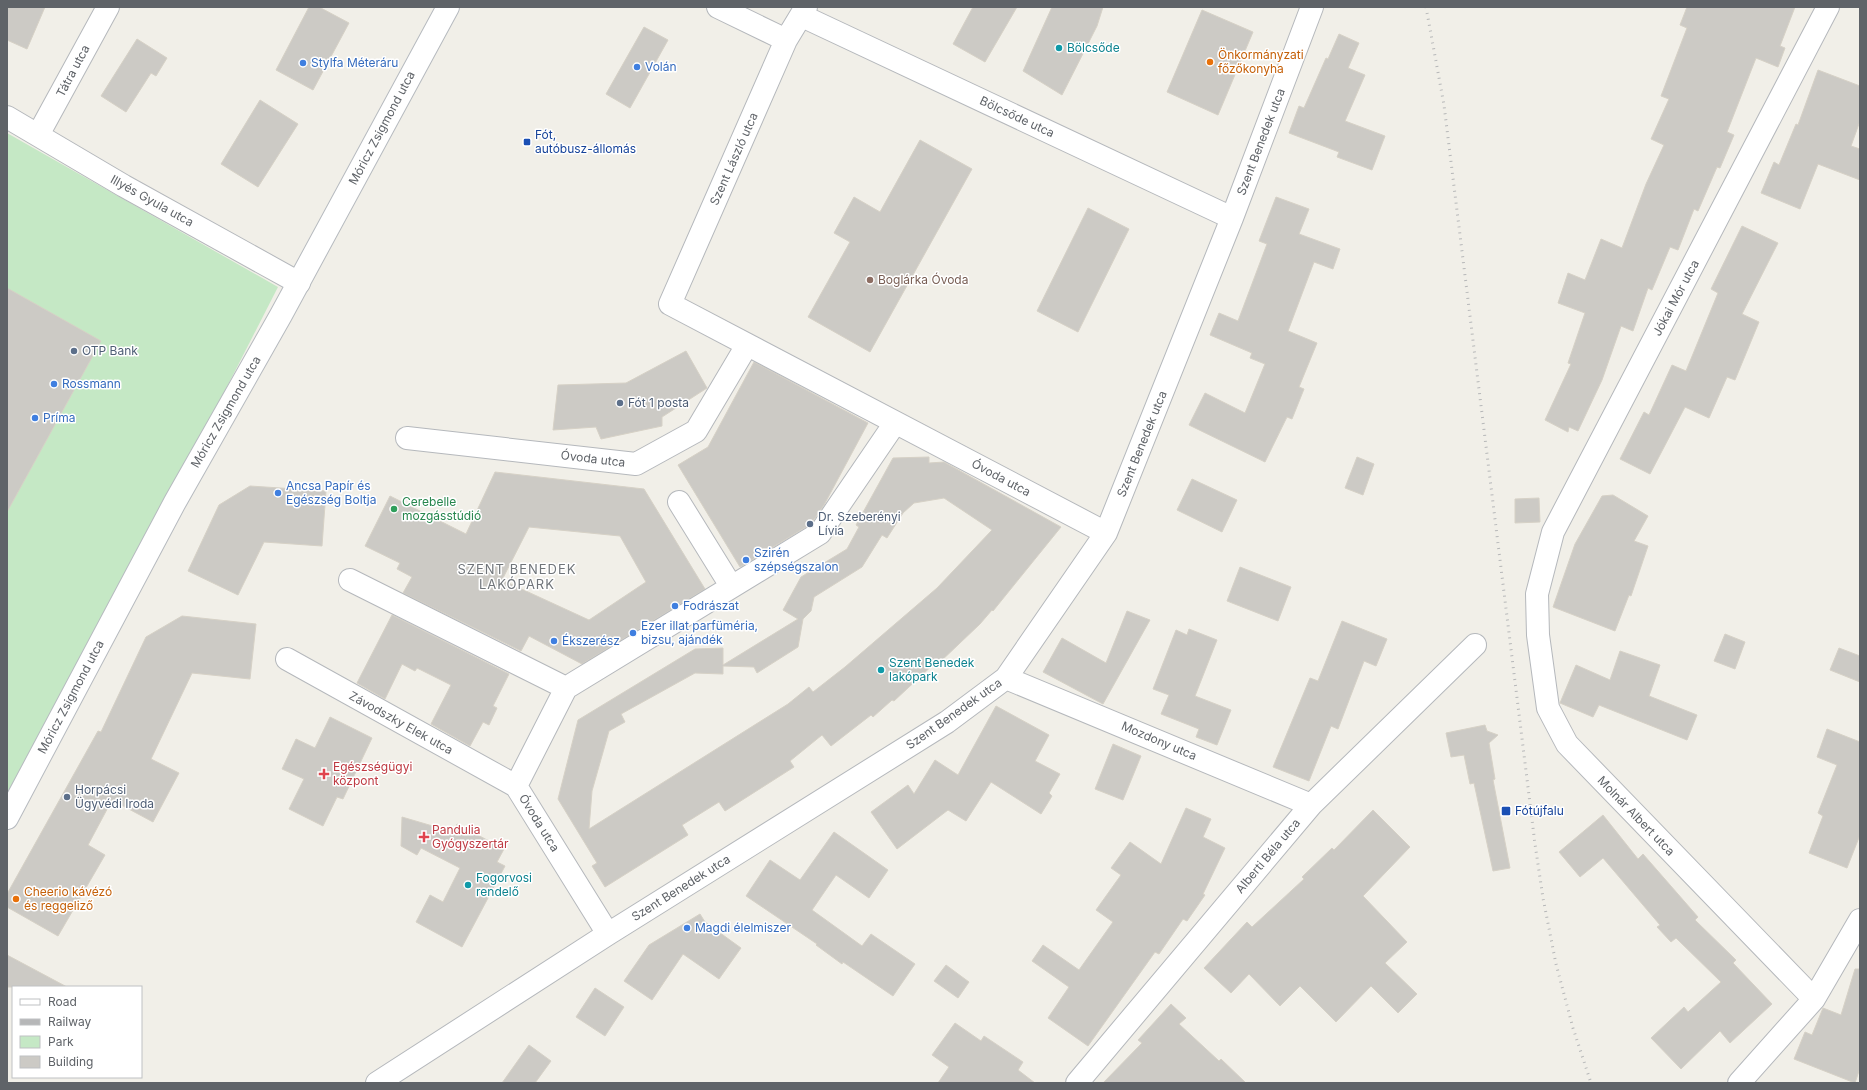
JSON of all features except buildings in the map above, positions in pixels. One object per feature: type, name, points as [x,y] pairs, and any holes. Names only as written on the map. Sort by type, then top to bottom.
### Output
[{"type":"street","name":"Tátra utca","points":[[38,135],[108,7]]},
{"type":"street","name":"Móricz Zsigmond utca","points":[[7,818],[175,502],[299,283],[448,7]]},
{"type":"street","points":[[718,7],[786,40]]},
{"type":"street","name":"Szent Benedek utca","points":[[377,1083],[608,934],[947,722],[1006,678],[1106,533],[1232,218],[1312,7]]},
{"type":"street","name":"Jókai Mór utca","points":[[1537,594],[1553,532],[1828,7]]},
{"type":"street","name":"Szent László utca","points":[[670,304],[786,40],[804,11]]},
{"type":"street","name":"Bölcsőde utca","points":[[804,11],[1232,218]]},
{"type":"street","name":"Illyés Gyula utca","points":[[7,117],[124,186],[299,283]]},
{"type":"street","name":"Óvoda utca","points":[[670,304],[1106,533]]},
{"type":"street","name":"Óvoda utca","points":[[407,438],[636,464],[696,431],[747,345]]},
{"type":"street","points":[[350,580],[566,688],[820,533],[895,423]]},
{"type":"street","points":[[679,502],[731,586]]},
{"type":"street","name":"Molnár Albert utca","points":[[1537,594],[1538,635],[1548,708],[1567,744],[1814,999]]},
{"type":"street","name":"Alberti Béla utca","points":[[1078,1083],[1311,805],[1475,645]]},
{"type":"street","name":"Závodszky Elek utca","points":[[287,659],[516,786]]},
{"type":"street","name":"Mozdony utca","points":[[1006,678],[1311,805]]},
{"type":"street","name":"Óvoda utca","points":[[566,688],[516,786],[608,934]]},
{"type":"street","points":[[1739,1083],[1814,999],[1860,920]]},
{"type":"green space","points":[[7,133],[278,287],[7,817]]},
{"type":"railway","points":[[1426,7],[1444,105],[1535,844],[1543,898],[1556,964],[1573,1028],[1591,1083]]},
{"type":"place","name":"Bölcsőde","points":[[1059,48]]},
{"type":"place","name":"Önkormányzati főzőkonyha","points":[[1210,62]]},
{"type":"place","name":"Stylfa Méteráru","points":[[303,63]]},
{"type":"place","name":"Volán","points":[[637,67]]},
{"type":"place","name":"Fót, autóbusz-állomás","points":[[527,142]]},
{"type":"place","name":"Boglárka Óvoda","points":[[870,280]]},
{"type":"place","name":"OTP Bank","points":[[74,351]]},
{"type":"place","name":"Rossmann","points":[[54,384]]},
{"type":"place","name":"Fót 1 posta","points":[[620,403]]},
{"type":"place","name":"Príma","points":[[35,418]]},
{"type":"place","name":"Ancsa Papír és Egészség Boltja","points":[[278,493]]},
{"type":"place","name":"Cerebelle mozgásstúdió","points":[[394,509]]},
{"type":"place","name":"Dr. Szeberényi Lívia","points":[[810,524]]},
{"type":"place","name":"Szirén szépségszalon","points":[[746,560]]},
{"type":"place","name":"Fodrászat","points":[[675,606]]},
{"type":"place","name":"Ezer illat parfüméria, bizsu, ajándék","points":[[633,633]]},
{"type":"place","name":"Ékszerész","points":[[554,641]]},
{"type":"place","name":"Szent Benedek lakópark","points":[[881,670]]},
{"type":"place","name":"Egészségügyi központ","points":[[324,774]]},
{"type":"place","name":"Horpácsi Ügyvédi Iroda","points":[[67,797]]},
{"type":"place","name":"Fótújfalu","points":[[1506,811]]},
{"type":"place","name":"Pandulia Gyógyszertár","points":[[424,837]]},
{"type":"place","name":"Fogorvosi rendelő","points":[[468,885]]},
{"type":"place","name":"Cheerio kávézó és reggeliző","points":[[16,899]]},
{"type":"place","name":"Magdi élelmiszer","points":[[687,928]]},
{"type":"district","name":"SZENT BENEDEK LAKÓPARK","points":[[517,576]]}]
